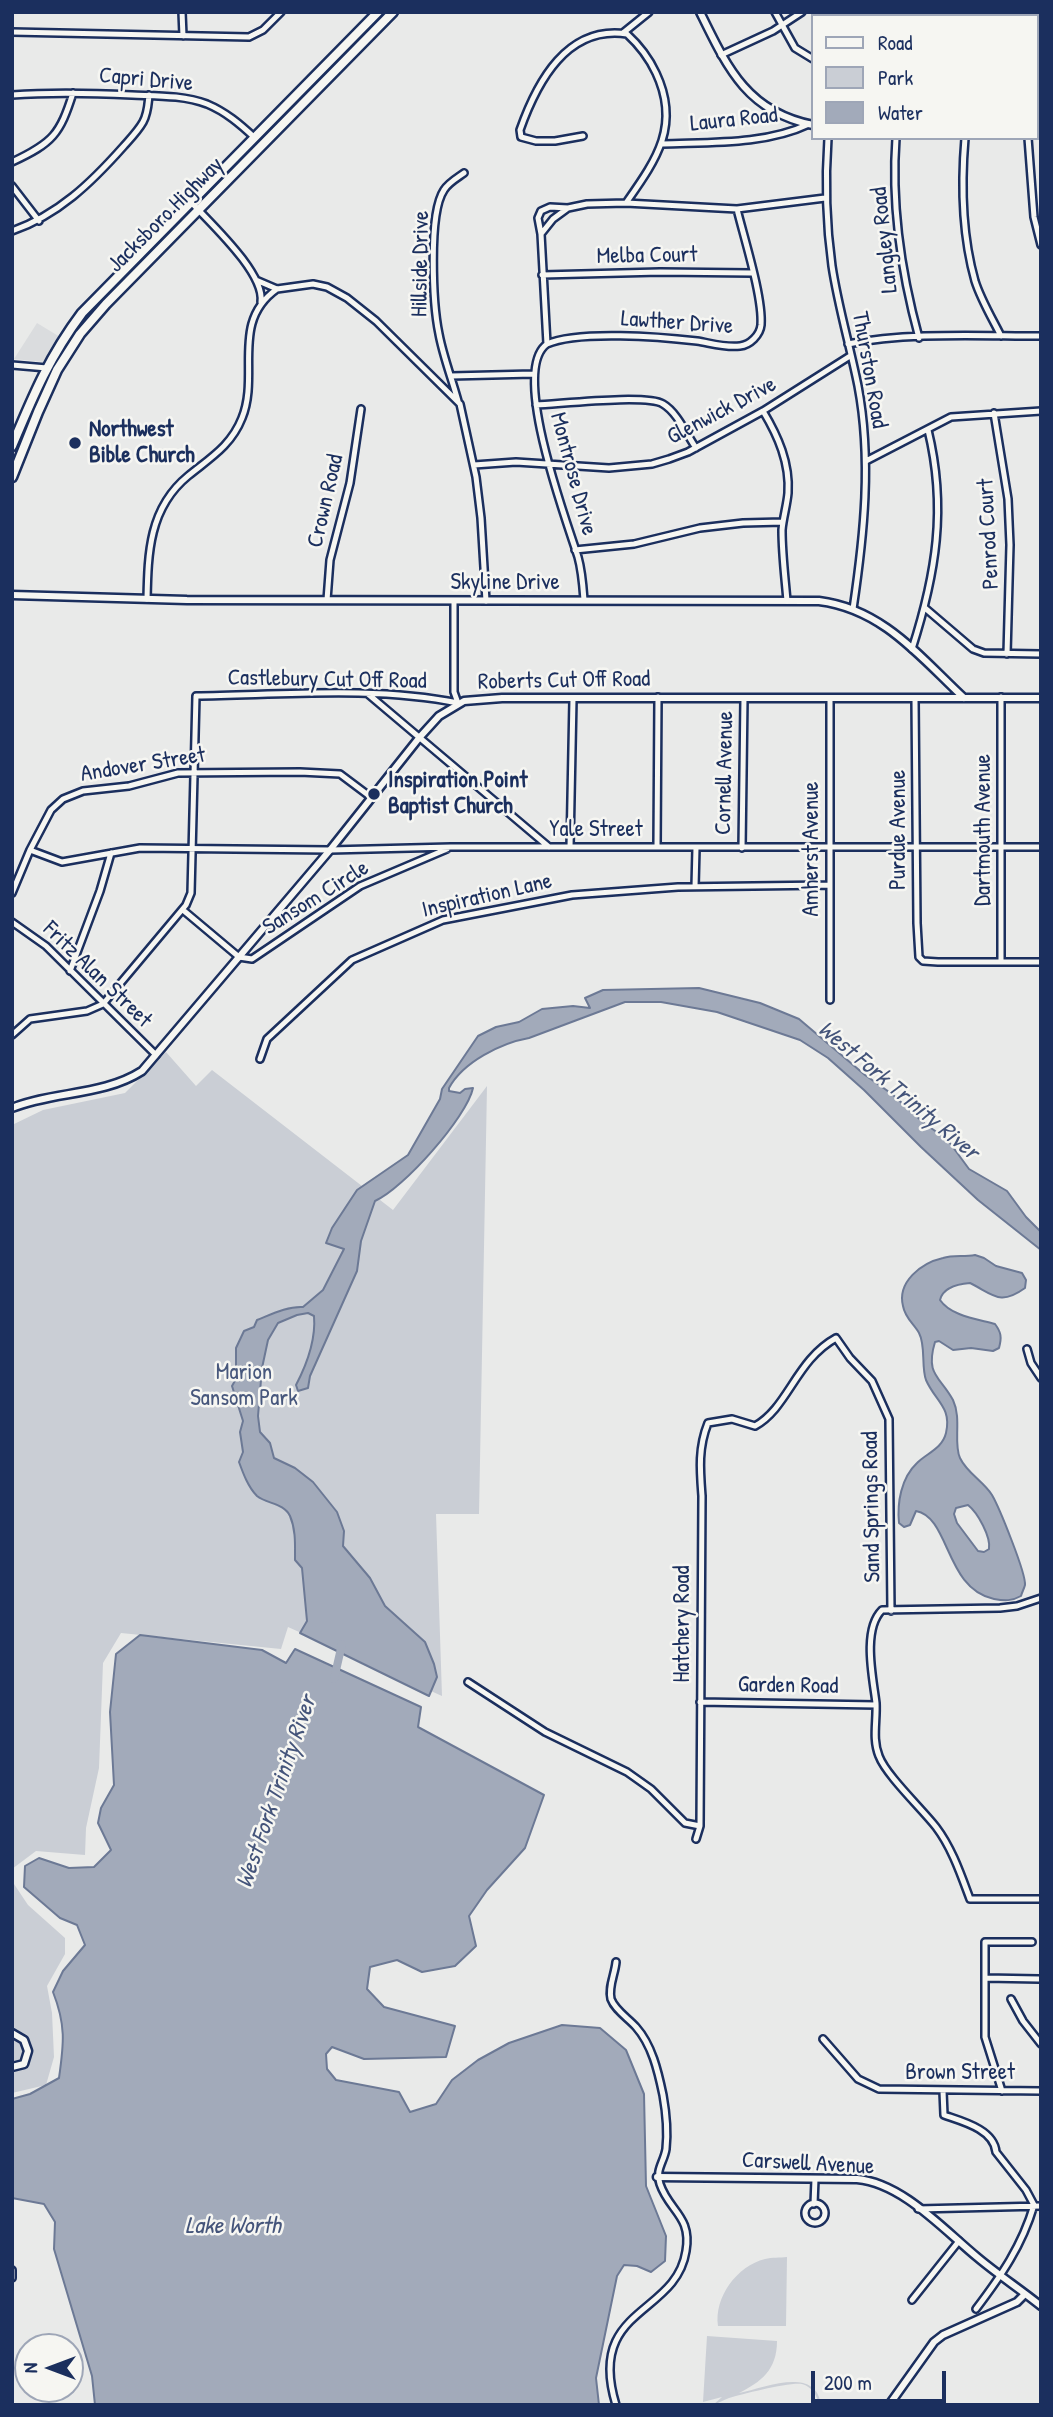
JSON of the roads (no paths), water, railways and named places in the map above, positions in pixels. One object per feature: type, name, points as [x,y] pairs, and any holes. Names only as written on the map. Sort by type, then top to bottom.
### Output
[{"type":"main road","name":"Jacksboro Highway","points":[[12,446],[45,368],[82,313],[378,12]]},
{"type":"main road","name":"Jacksboro Highway","points":[[12,477],[37,412],[57,370],[80,334],[99,311],[393,12]]},
{"type":"street","points":[[182,12],[183,36]]},
{"type":"street","points":[[12,32],[255,35],[281,12]]},
{"type":"street","points":[[583,136],[536,141],[520,137],[523,122],[546,77],[564,53],[588,37],[623,33],[649,12]]},
{"type":"street","points":[[700,12],[733,74],[758,101],[782,115],[811,124]]},
{"type":"street","points":[[775,12],[795,48],[811,58]]},
{"type":"street","points":[[721,55],[782,25],[802,12]]},
{"type":"street","points":[[623,33],[636,42],[650,62],[660,82],[666,108],[662,144],[653,164],[626,203]]},
{"type":"street","points":[[12,162],[37,149],[56,133],[67,114],[74,93]]},
{"type":"street","name":"Capri Drive","points":[[12,94],[74,93],[184,98],[207,104],[234,118],[261,146]]},
{"type":"street","points":[[12,231],[38,221],[65,204],[107,165],[144,120],[149,95]]},
{"type":"street","name":"Laura Road","points":[[662,144],[745,140],[811,124]]},
{"type":"street","name":"Thurston Road","points":[[828,140],[825,198],[832,267],[858,387],[866,461],[865,522],[853,609]]},
{"type":"street","name":"Langley Road","points":[[896,140],[898,241],[906,291],[919,338]]},
{"type":"street","points":[[965,140],[963,163],[967,247],[976,283],[1001,336]]},
{"type":"street","points":[[1028,140],[1032,199],[1041,245]]},
{"type":"street","name":"Hillside Drive","points":[[464,173],[445,188],[440,197],[436,223],[434,282],[438,332],[460,404],[474,465],[481,518],[486,601]]},
{"type":"street","points":[[12,186],[38,221]]},
{"type":"street","points":[[451,376],[533,374],[539,352],[547,344],[538,218],[541,211],[550,207],[626,203],[737,209],[825,198]]},
{"type":"street","points":[[1032,199],[1041,199]]},
{"type":"street","points":[[191,202],[236,250],[256,280],[262,295],[261,305]]},
{"type":"street","points":[[541,234],[553,219],[568,208]]},
{"type":"street","name":"Lawther Drive","points":[[547,344],[561,340],[663,337],[733,346],[745,345],[757,335],[761,326],[760,306],[737,209]]},
{"type":"street","name":"Melba Court","points":[[542,275],[752,273]]},
{"type":"street","points":[[256,280],[277,289],[313,285],[327,287],[347,298],[376,321],[460,404]]},
{"type":"street","points":[[147,599],[149,544],[155,522],[164,503],[187,476],[224,448],[241,421],[249,393],[248,337],[261,305],[277,289]]},
{"type":"street","points":[[848,344],[868,340],[1041,336]]},
{"type":"street","name":"Glenwick Drive","points":[[474,465],[516,462],[609,468],[669,459],[696,448],[763,411],[850,356]]},
{"type":"street","points":[[12,365],[57,370]]},
{"type":"street","name":"Montrose Drive","points":[[533,374],[549,464],[575,550],[584,600]]},
{"type":"street","points":[[537,405],[657,401],[672,412],[696,448]]},
{"type":"street","name":"Crown Road","points":[[327,600],[330,560],[351,483],[361,409]]},
{"type":"street","points":[[763,411],[778,436],[788,473],[782,545],[787,601]]},
{"type":"street","points":[[866,461],[951,417],[1041,411]]},
{"type":"street","name":"Penrod Court","points":[[994,413],[1008,499],[1010,545],[1007,654]]},
{"type":"street","points":[[912,649],[925,608],[938,537],[936,463],[928,430]]},
{"type":"street","points":[[575,550],[634,544],[700,528],[783,522]]},
{"type":"street","name":"Skyline Drive","points":[[12,595],[147,599],[819,601],[853,609],[871,616],[889,628],[964,698]]},
{"type":"street","points":[[454,601],[454,692],[458,703]]},
{"type":"street","points":[[925,608],[973,649],[984,653],[1041,654]]},
{"type":"street","points":[[368,694],[549,847]]},
{"type":"street","name":"Castlebury Cut Off Road","points":[[193,772],[196,696],[368,694],[430,698],[458,703]]},
{"type":"street","name":"Dartmouth Avenue","points":[[1001,962],[1002,697]]},
{"type":"street","name":"Roberts Cut Off Road","points":[[12,1108],[43,1098],[117,1083],[142,1071],[330,850],[419,738],[439,716],[458,703],[481,698],[1041,698]]},
{"type":"street","points":[[657,847],[658,698]]},
{"type":"street","name":"Cornell Avenue","points":[[742,848],[744,698]]},
{"type":"street","points":[[570,847],[573,699]]},
{"type":"street","name":"Amherst Avenue","points":[[830,699],[830,1000]]},
{"type":"street","name":"Purdue Avenue","points":[[915,699],[917,953],[921,959],[938,962],[1001,962]]},
{"type":"street","points":[[12,1035],[30,1019],[87,1011],[103,1004],[182,911],[191,893],[193,772]]},
{"type":"street","name":"Andover Street","points":[[12,893],[51,810],[72,794],[94,788],[129,786],[163,775],[193,772],[329,772],[340,774],[372,798]]},
{"type":"street","name":"Yale Street","points":[[30,850],[62,862],[140,848],[191,847],[330,850],[451,847],[1041,847]]},
{"type":"street","name":"Sansom Circle","points":[[239,957],[252,959],[360,886],[451,847]]},
{"type":"street","points":[[695,887],[696,848]]},
{"type":"street","points":[[70,971],[88,926],[111,853]]},
{"type":"street","name":"Inspiration Lane","points":[[260,1059],[263,1043],[352,960],[443,920],[572,895],[695,887],[829,885]]},
{"type":"street","points":[[182,911],[239,957]]},
{"type":"street","name":"Fritz Alan Street","points":[[12,922],[46,946],[156,1055]]},
{"type":"street","points":[[1001,962],[1041,962]]},
{"type":"street","name":"Sand Springs Road","points":[[708,1423],[732,1419],[755,1426],[767,1419],[807,1360],[836,1338],[872,1381],[888,1419],[891,1611]]},
{"type":"street","points":[[1027,1349],[1031,1363],[1041,1378]]},
{"type":"street","name":"Hatchery Road","points":[[696,1839],[700,1826],[702,1496],[699,1464],[702,1440],[708,1423]]},
{"type":"street","name":"Sand Springs Road","points":[[1041,1598],[1000,1608],[882,1610],[877,1615],[871,1635],[871,1672],[876,1704],[875,1736],[878,1756],[937,1829],[958,1868],[970,1899],[1041,1899]]},
{"type":"street","points":[[468,1682],[545,1732],[627,1772],[652,1789],[685,1823],[700,1826]]},
{"type":"street","name":"Garden Road","points":[[700,1702],[876,1704]]},
{"type":"street","points":[[1002,2091],[985,2037],[985,1942],[1032,1942]]},
{"type":"street","points":[[616,1962],[611,2000],[635,2026],[649,2047],[663,2094],[666,2147],[657,2177],[664,2193],[682,2219],[687,2239],[683,2265],[677,2275],[661,2294],[624,2326],[612,2349],[610,2372],[616,2405]]},
{"type":"street","points":[[985,1979],[1038,1979]]},
{"type":"street","points":[[1011,1999],[1023,2021],[1041,2044]]},
{"type":"street","points":[[12,2034],[24,2040],[28,2050],[24,2064],[12,2067]]},
{"type":"street","name":"Brown Street","points":[[823,2039],[858,2079],[879,2089],[1040,2092]]},
{"type":"street","points":[[943,2091],[944,2115],[969,2123],[988,2136],[1037,2206]]},
{"type":"street","name":"Carswell Avenue","points":[[657,2177],[876,2181],[918,2208],[1041,2306]]},
{"type":"street","points":[[814,2204],[815,2179]]},
{"type":"street","points":[[918,2208],[1037,2206]]},
{"type":"street","points":[[976,2309],[1002,2276],[1037,2206]]},
{"type":"street","points":[[912,2300],[959,2241]]},
{"type":"street","points":[[12,2270],[12,2278]]},
{"type":"street","points":[[889,2405],[934,2342],[943,2335],[1017,2302],[1026,2294]]},
{"type":"water","points":[[699,988],[760,1003],[799,1019],[925,1124],[947,1139],[969,1169],[1007,1191],[1041,1232],[1041,1250],[978,1200],[828,1058],[800,1040],[717,1012],[661,1002],[625,1002],[495,1049],[463,1070],[449,1088],[449,1091],[460,1093],[473,1088],[468,1101],[447,1133],[417,1168],[375,1201],[361,1241],[357,1271],[310,1376],[308,1388],[298,1391],[296,1385],[314,1334],[314,1316],[308,1313],[278,1323],[268,1340],[262,1368],[258,1416],[260,1432],[270,1443],[274,1458],[295,1468],[313,1482],[337,1512],[344,1531],[343,1546],[370,1578],[385,1606],[425,1642],[437,1677],[429,1696],[300,1633],[307,1621],[302,1568],[295,1560],[292,1521],[280,1506],[257,1496],[248,1484],[239,1462],[243,1452],[240,1432],[243,1421],[232,1386],[236,1379],[236,1348],[244,1331],[254,1327],[257,1320],[268,1315],[303,1307],[323,1290],[344,1249],[326,1243],[332,1228],[357,1190],[408,1155],[440,1099],[442,1089],[478,1036],[496,1027],[519,1022],[542,1009],[573,1006],[590,1008],[585,998],[603,990]]},
{"type":"water","points":[[975,1255],[996,1266],[1022,1273],[1026,1280],[1025,1288],[1003,1297],[991,1295],[970,1283],[956,1285],[944,1292],[940,1300],[951,1310],[995,1324],[999,1330],[1000,1344],[999,1348],[993,1351],[971,1348],[953,1350],[939,1341],[935,1342],[932,1362],[935,1374],[956,1407],[960,1458],[992,1495],[1021,1568],[1025,1585],[1021,1596],[1008,1600],[994,1599],[978,1593],[966,1582],[936,1526],[927,1516],[916,1511],[910,1525],[904,1527],[899,1523],[900,1499],[907,1476],[917,1463],[941,1443],[947,1424],[945,1410],[926,1380],[921,1338],[904,1310],[904,1289],[912,1275],[927,1264],[947,1257]],"holes":[[[968,1505],[976,1514],[988,1538],[989,1549],[984,1552],[978,1551],[957,1523],[954,1514],[956,1508]]]},
{"type":"water","name":"Lake Worth","points":[[140,1635],[262,1650],[286,1663],[295,1649],[421,1707],[418,1727],[544,1795],[525,1848],[487,1890],[469,1916],[476,1946],[455,1966],[422,1972],[397,1960],[370,1967],[367,1989],[384,2007],[455,2026],[446,2057],[364,2059],[332,2047],[326,2054],[327,2069],[336,2080],[399,2092],[410,2112],[436,2104],[452,2080],[478,2060],[509,2043],[562,2025],[600,2028],[626,2050],[644,2094],[646,2186],[666,2236],[665,2261],[651,2272],[637,2266],[624,2265],[617,2276],[596,2378],[599,2405],[95,2405],[92,2376],[84,2349],[84,2333],[79,2333],[54,2249],[55,2222],[44,2204],[12,2198],[12,2099],[30,2094],[59,2078],[63,2034],[53,1992],[63,1971],[85,1945],[77,1925],[60,1918],[24,1887],[25,1866],[39,1858],[69,1868],[94,1867],[111,1850],[98,1823],[101,1808],[114,1785],[110,1712],[116,1654]]},
{"type":"waterway","name":"West Fork Trinity River","points":[[334,1679],[342,1644]]},
{"type":"place","name":"Northwest Bible Church","points":[[75,443]]},
{"type":"place","name":"Inspiration Point Baptist Church","points":[[374,794]]},
{"type":"park label","name":"Marion Sansom Park","points":[[244,1386]]}]
